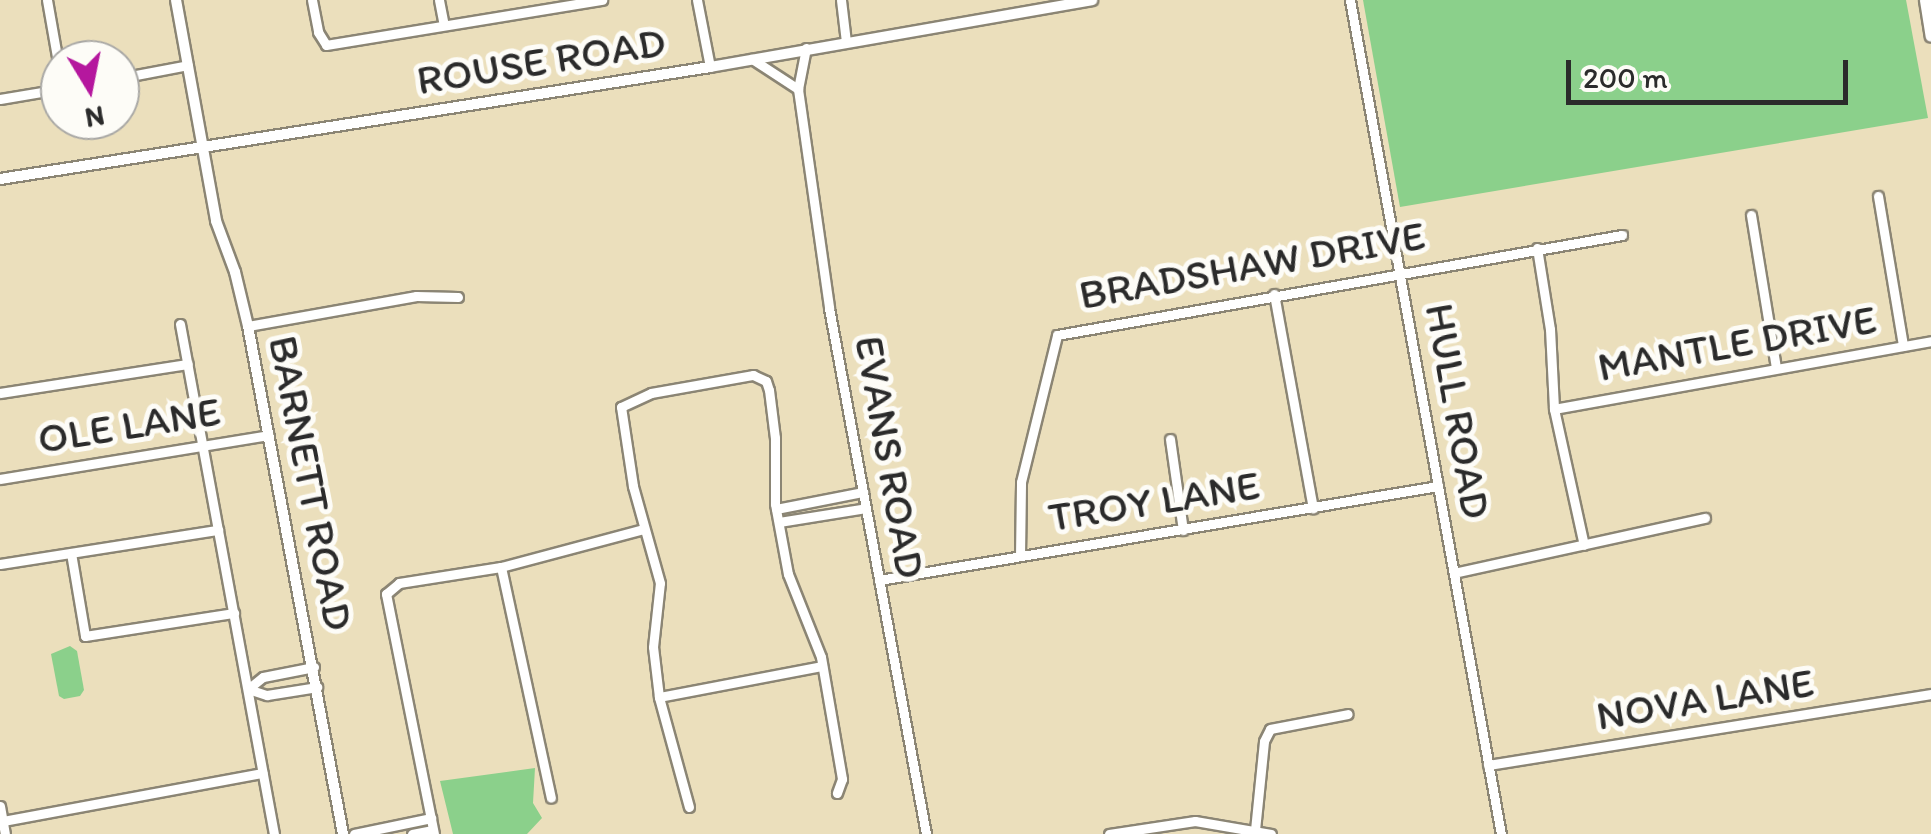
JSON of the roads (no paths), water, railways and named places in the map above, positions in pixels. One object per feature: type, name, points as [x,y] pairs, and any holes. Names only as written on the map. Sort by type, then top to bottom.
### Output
[{"type":"main road","points":[[1925,0],[1931,36]]},
{"type":"street","points":[[47,0],[54,40]]},
{"type":"street","name":"BARNETT ROAD","points":[[176,0],[216,221],[235,272],[248,326],[344,834]]},
{"type":"street","points":[[312,0],[318,32],[326,45],[602,0]]},
{"type":"street","points":[[439,0],[444,26]]},
{"type":"street","points":[[698,0],[710,67]]},
{"type":"street","points":[[841,0],[846,42]]},
{"type":"street","name":"ROUSE ROAD","points":[[0,179],[710,67],[1092,0]]},
{"type":"street","name":"HULL ROAD","points":[[1350,0],[1501,834]]},
{"type":"street","name":"EVANS ROAD","points":[[806,48],[798,90],[829,308],[926,834]]},
{"type":"street","points":[[752,59],[798,90]]},
{"type":"street","points":[[140,74],[188,65]]},
{"type":"street","points":[[0,98],[40,92]]},
{"type":"street","points":[[1878,196],[1903,346]]},
{"type":"street","points":[[1751,215],[1776,368]]},
{"type":"street","name":"BRADSHAW DRIVE","points":[[1020,556],[1021,482],[1057,334],[1622,235]]},
{"type":"street","points":[[1537,248],[1550,328],[1554,409],[1584,545]]},
{"type":"street","points":[[1274,294],[1313,508]]},
{"type":"street","points":[[248,326],[416,296],[458,297]]},
{"type":"street","points":[[180,324],[274,834]]},
{"type":"street","name":"MANTLE DRIVE","points":[[1554,409],[1931,342]]},
{"type":"street","points":[[0,393],[188,364]]},
{"type":"street","points":[[689,807],[659,698],[654,647],[660,584],[644,530],[622,407],[651,393],[759,376],[768,390],[773,419],[776,509],[788,574],[822,666],[842,779],[837,793]]},
{"type":"street","name":"OLE LANE","points":[[0,479],[268,436]]},
{"type":"street","points":[[1170,440],[1183,530]]},
{"type":"street","name":"TROY LANE","points":[[879,580],[1438,486]]},
{"type":"street","points":[[776,509],[863,492]]},
{"type":"street","points":[[778,522],[866,508]]},
{"type":"street","points":[[1454,573],[1584,545],[1633,530],[1704,518]]},
{"type":"street","points":[[0,564],[218,530]]},
{"type":"street","points":[[412,834],[434,832],[385,599],[390,588],[399,583],[500,567],[644,530]]},
{"type":"street","points":[[71,553],[85,636],[234,613]]},
{"type":"street","points":[[500,567],[551,798]]},
{"type":"street","points":[[659,698],[822,666]]},
{"type":"street","points":[[248,689],[263,677],[314,668]]},
{"type":"street","points":[[248,689],[267,695],[318,687]]},
{"type":"street","name":"NOVA LANE","points":[[1488,766],[1931,694]]},
{"type":"street","points":[[1256,830],[1264,741],[1270,729],[1348,714]]},
{"type":"street","points":[[3,821],[263,773]]},
{"type":"street","points":[[0,806],[5,834]]},
{"type":"street","points":[[354,834],[431,818]]},
{"type":"street","points":[[1109,834],[1194,821],[1271,834]]}]
